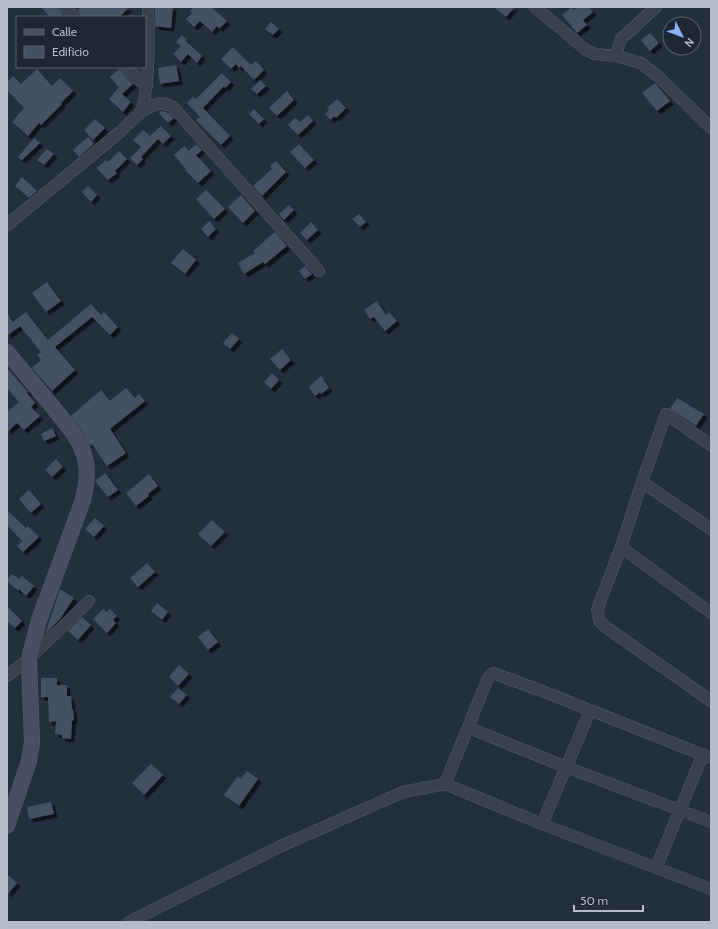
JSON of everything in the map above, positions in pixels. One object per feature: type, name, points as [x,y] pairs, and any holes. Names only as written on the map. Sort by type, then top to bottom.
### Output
[{"type":"main road","points":[[7,352],[62,419],[79,444],[83,453],[87,472],[87,481],[83,500],[39,620],[29,659],[32,733],[31,751],[7,826]]},
{"type":"street","points":[[66,7],[74,16]]},
{"type":"street","points":[[142,111],[149,66],[148,7]]},
{"type":"street","points":[[535,7],[586,50],[594,54],[617,56],[640,63],[659,77],[711,128]]},
{"type":"street","points":[[617,56],[621,39],[656,7]]},
{"type":"street","points":[[125,68],[147,86]]},
{"type":"street","points":[[7,225],[120,132],[142,111],[160,103],[166,103],[173,107],[320,271]]},
{"type":"street","points":[[711,445],[666,414],[621,547],[597,610],[600,622],[610,630],[711,701]]},
{"type":"street","points":[[642,482],[711,529]]},
{"type":"street","points":[[621,547],[711,613]]},
{"type":"street","points":[[7,676],[29,659],[89,602]]},
{"type":"street","points":[[445,784],[488,678],[493,674],[542,691],[707,756],[680,810],[656,868]]},
{"type":"street","points":[[542,824],[590,711]]},
{"type":"street","points":[[469,728],[566,767],[711,822]]},
{"type":"street","points":[[129,922],[279,848],[403,792],[445,784],[542,824],[711,889]]},
{"type":"building","points":[[41,7],[57,7],[64,16],[49,16]]},
{"type":"building","points":[[81,7],[129,7],[121,16],[81,16],[78,10]]},
{"type":"building","points":[[155,7],[173,7],[171,28],[155,26]]},
{"type":"building","points":[[194,7],[211,7],[227,21],[219,29],[217,26],[212,32],[200,21],[194,27],[186,19],[192,13],[190,11]]},
{"type":"building","points":[[494,7],[515,7],[506,17]]},
{"type":"building","points":[[572,7],[574,10],[578,7],[589,7],[593,12],[583,20],[587,25],[577,33],[562,15]]},
{"type":"building","points":[[271,22],[279,29],[273,35],[265,29]]},
{"type":"building","points":[[650,33],[659,43],[650,51],[641,40]]},
{"type":"building","points":[[182,35],[187,40],[186,41],[202,56],[197,63],[188,54],[181,62],[173,54],[181,46],[176,42]]},
{"type":"building","points":[[233,47],[251,65],[256,61],[264,70],[254,80],[241,66],[239,68],[236,64],[231,69],[221,59]]},
{"type":"building","points":[[176,65],[179,81],[160,84],[158,68]]},
{"type":"building","points":[[37,69],[52,86],[60,78],[73,91],[41,125],[39,123],[28,136],[12,122],[24,108],[7,90],[7,82],[13,76],[21,84]]},
{"type":"building","points":[[118,70],[133,84],[122,94],[131,102],[123,112],[109,99],[119,87],[110,77]]},
{"type":"building","points":[[222,73],[231,82],[225,88],[224,86],[203,108],[230,136],[221,145],[196,120],[200,117],[187,103],[193,97],[196,99]]},
{"type":"building","points":[[260,80],[266,86],[257,94],[251,89]]},
{"type":"building","points":[[655,83],[670,101],[657,111],[642,93]]},
{"type":"building","points":[[287,91],[294,100],[277,116],[269,108]]},
{"type":"building","points":[[337,99],[346,108],[336,118],[334,116],[331,120],[325,114],[329,110],[327,108]]},
{"type":"building","points":[[254,109],[264,119],[259,124],[249,114]]},
{"type":"building","points":[[161,111],[169,113],[174,118],[168,123],[159,113]]},
{"type":"building","points":[[308,115],[313,121],[298,135],[288,125],[295,118],[300,122]]},
{"type":"building","points":[[95,119],[105,128],[93,140],[84,130]]},
{"type":"building","points":[[161,126],[171,136],[163,144],[158,139],[141,157],[143,159],[137,165],[130,158],[141,147],[133,140],[143,130],[150,136]]},
{"type":"building","points":[[88,137],[94,144],[79,157],[73,150]]},
{"type":"building","points":[[34,138],[40,143],[22,160],[18,157]]},
{"type":"building","points":[[196,144],[202,150],[196,155],[211,171],[198,183],[185,170],[186,169],[174,155],[184,146],[189,151]]},
{"type":"building","points":[[299,144],[314,160],[305,168],[290,152]]},
{"type":"building","points":[[47,149],[54,154],[44,165],[37,160]]},
{"type":"building","points":[[119,151],[127,159],[115,171],[117,173],[108,180],[97,168],[106,160],[108,162]]},
{"type":"building","points":[[276,161],[286,172],[262,196],[253,186],[272,169],[270,166]]},
{"type":"building","points":[[22,177],[37,191],[29,198],[15,186]]},
{"type":"building","points":[[88,186],[97,195],[91,202],[82,192]]},
{"type":"building","points":[[206,190],[225,209],[214,219],[196,199]]},
{"type":"building","points":[[241,195],[255,211],[243,223],[228,207]]},
{"type":"building","points":[[289,205],[294,210],[284,220],[279,214]]},
{"type":"building","points":[[359,214],[366,222],[360,227],[352,219]]},
{"type":"building","points":[[209,221],[216,229],[208,237],[201,229]]},
{"type":"building","points":[[311,222],[318,230],[307,240],[300,233]]},
{"type":"building","points":[[275,232],[287,246],[265,264],[263,262],[244,274],[238,263],[255,253],[253,251]]},
{"type":"building","points":[[183,249],[196,260],[185,274],[171,263]]},
{"type":"building","points":[[305,266],[312,274],[305,279],[299,271]]},
{"type":"building","points":[[47,282],[61,301],[46,312],[32,293]]},
{"type":"building","points":[[377,301],[386,315],[389,312],[397,321],[385,331],[374,317],[370,319],[364,310]]},
{"type":"building","points":[[91,304],[101,315],[104,312],[118,327],[110,335],[92,317],[55,347],[75,370],[52,391],[32,368],[41,360],[37,355],[41,352],[20,326],[7,336],[7,313],[13,322],[26,312],[48,340]]},
{"type":"building","points":[[232,333],[239,339],[230,349],[223,343]]},
{"type":"building","points":[[282,349],[291,360],[280,370],[270,359]]},
{"type":"building","points":[[7,368],[28,392],[27,393],[35,403],[31,407],[40,416],[24,430],[17,423],[7,432],[7,412],[19,402],[7,388]]},
{"type":"building","points":[[272,373],[279,380],[271,389],[264,382]]},
{"type":"building","points":[[321,376],[329,388],[321,394],[320,392],[315,396],[309,387]]},
{"type":"building","points":[[126,388],[135,398],[139,394],[145,401],[110,429],[126,453],[107,466],[92,444],[91,446],[89,444],[81,429],[71,416],[101,390],[110,401]]},
{"type":"building","points":[[677,398],[704,414],[696,426],[670,409]]},
{"type":"building","points":[[52,428],[56,436],[44,441],[41,434]]},
{"type":"building","points":[[56,459],[63,467],[52,477],[45,470]]},
{"type":"building","points":[[105,473],[118,490],[108,497],[95,481]]},
{"type":"building","points":[[149,474],[158,486],[148,494],[149,496],[136,506],[126,493]]},
{"type":"building","points":[[29,490],[41,504],[31,513],[19,499]]},
{"type":"building","points":[[7,510],[26,528],[28,526],[39,537],[23,552],[17,546],[22,541],[7,525]]},
{"type":"building","points":[[95,518],[104,526],[94,537],[85,529]]},
{"type":"building","points":[[212,520],[225,532],[211,546],[198,534]]},
{"type":"building","points":[[147,563],[155,572],[138,587],[130,578]]},
{"type":"building","points":[[12,574],[19,579],[22,576],[34,586],[26,596],[7,581]]},
{"type":"building","points":[[60,589],[74,598],[60,619],[45,634]]},
{"type":"building","points":[[157,603],[168,612],[162,620],[151,611]]},
{"type":"building","points":[[7,606],[22,621],[15,628],[7,621]]},
{"type":"building","points":[[103,609],[107,612],[110,609],[117,616],[113,620],[116,623],[107,633],[93,619]]},
{"type":"building","points":[[82,617],[91,625],[78,640],[68,631]]},
{"type":"building","points":[[208,629],[218,642],[208,650],[198,637]]},
{"type":"building","points":[[179,665],[189,674],[178,686],[169,677]]},
{"type":"building","points":[[41,678],[57,678],[57,685],[67,685],[67,696],[71,696],[74,720],[72,721],[71,739],[62,738],[62,735],[55,734],[56,721],[49,722],[48,697],[41,697]]},
{"type":"building","points":[[178,688],[187,695],[179,704],[170,697]]},
{"type":"building","points":[[151,764],[163,775],[144,795],[132,783]]},
{"type":"building","points":[[247,771],[258,779],[239,806],[224,795],[238,776],[241,779]]},
{"type":"building","points":[[51,802],[54,814],[29,819],[27,807]]},
{"type":"building","points":[[7,874],[17,883],[7,895]]}]
